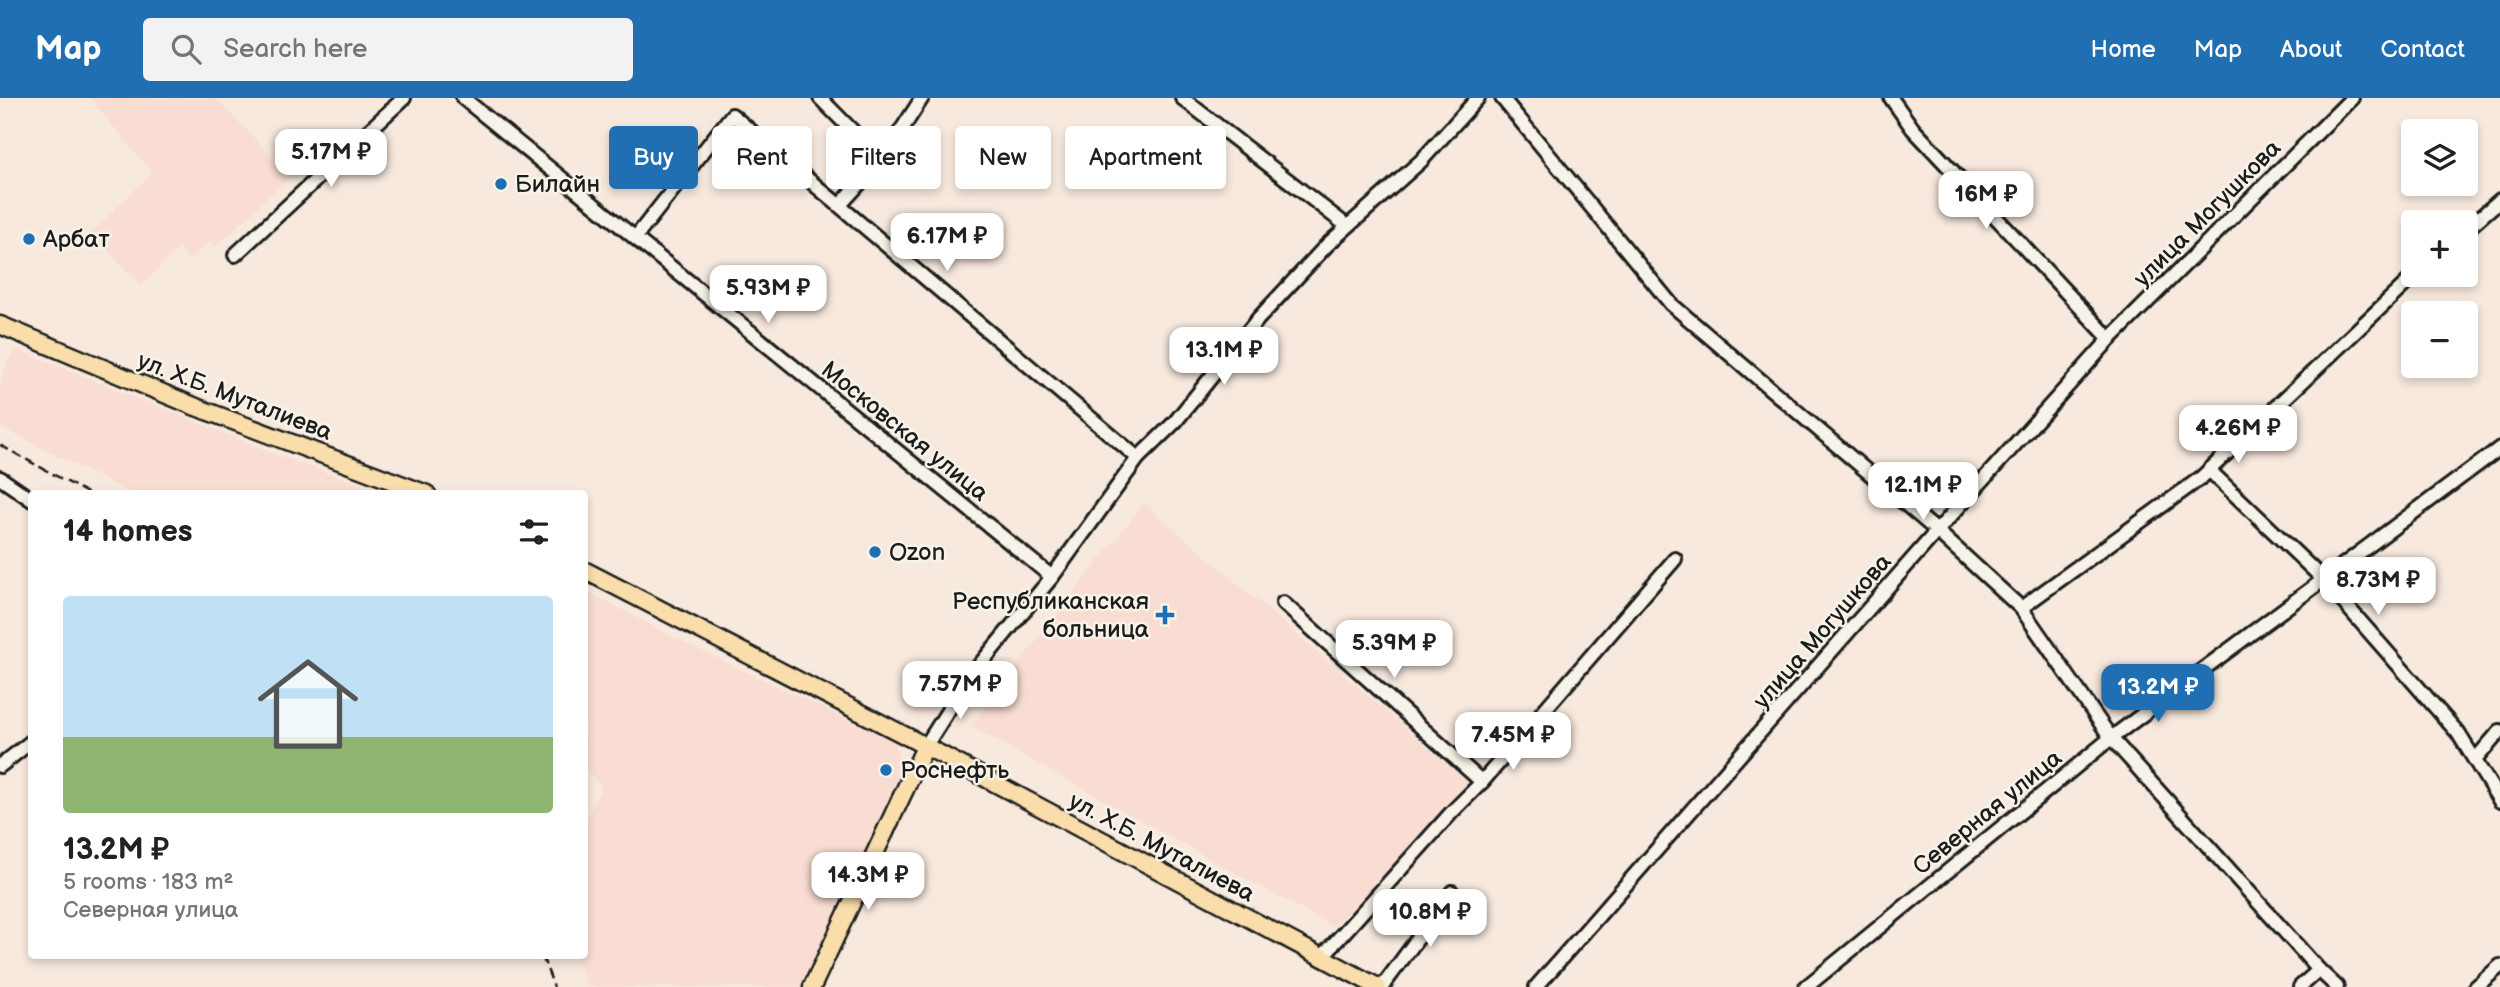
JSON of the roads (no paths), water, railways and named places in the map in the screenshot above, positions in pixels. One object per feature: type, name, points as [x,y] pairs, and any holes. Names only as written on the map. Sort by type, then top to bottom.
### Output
[{"type":"main road","points":[[0,316],[27,337]]},
{"type":"main road","points":[[0,325],[27,337]]},
{"type":"main road","name":"ул. Х.Б. Муталиева","points":[[27,337],[197,407],[417,490]]},
{"type":"main road","name":"ул. Х.Б. Муталиева","points":[[588,572],[1380,987]]},
{"type":"main road","points":[[812,987],[925,747]]},
{"type":"street","points":[[235,255],[404,98]]},
{"type":"street","name":"Московская улица","points":[[463,98],[1052,577]]},
{"type":"street","points":[[820,98],[848,126]]},
{"type":"street","points":[[903,126],[922,98]]},
{"type":"street","points":[[1182,98],[1347,226]]},
{"type":"street","points":[[925,747],[968,679],[1052,577],[1138,458],[1175,422],[1258,318],[1347,226],[1421,161],[1478,98]]},
{"type":"street","points":[[1502,98],[1671,304],[1937,531],[2021,608],[2111,738],[2337,987]]},
{"type":"street","points":[[1891,98],[1913,129],[2110,339]]},
{"type":"street","name":"улица Могушкова","points":[[1536,987],[1937,531],[2110,339],[2352,98]]},
{"type":"street","points":[[635,238],[732,115],[1138,458]]},
{"type":"street","points":[[840,205],[855,189]]},
{"type":"street","points":[[2478,219],[2500,200]]},
{"type":"street","points":[[2021,608],[2209,470],[2402,287]]},
{"type":"street","name":"Северная улица","points":[[1806,987],[2111,738],[2500,448]]},
{"type":"street","points":[[2209,470],[2324,580],[2458,733],[2500,802]]},
{"type":"street","points":[[0,478],[28,497]]},
{"type":"street","points":[[1321,958],[1482,782],[1675,559]]},
{"type":"street","points":[[1283,603],[1482,782]]},
{"type":"street","points":[[2475,760],[2500,732]]},
{"type":"street","points":[[0,766],[28,744]]},
{"type":"street","points":[[1380,987],[1452,892]]},
{"type":"street","points":[[2476,987],[2500,966]]},
{"type":"street","points":[[2300,987],[2319,970]]},
{"type":"railway","points":[[0,445],[82,490]]},
{"type":"railway","points":[[543,959],[554,987]]},
{"type":"place","name":"Билайн","points":[[501,184]]},
{"type":"place","name":"Арбат","points":[[29,239]]},
{"type":"place","name":"Ozon","points":[[875,552]]},
{"type":"place","name":"Республиканская больница","points":[[1165,615]]},
{"type":"place","name":"Роснефть","points":[[886,770]]}]
